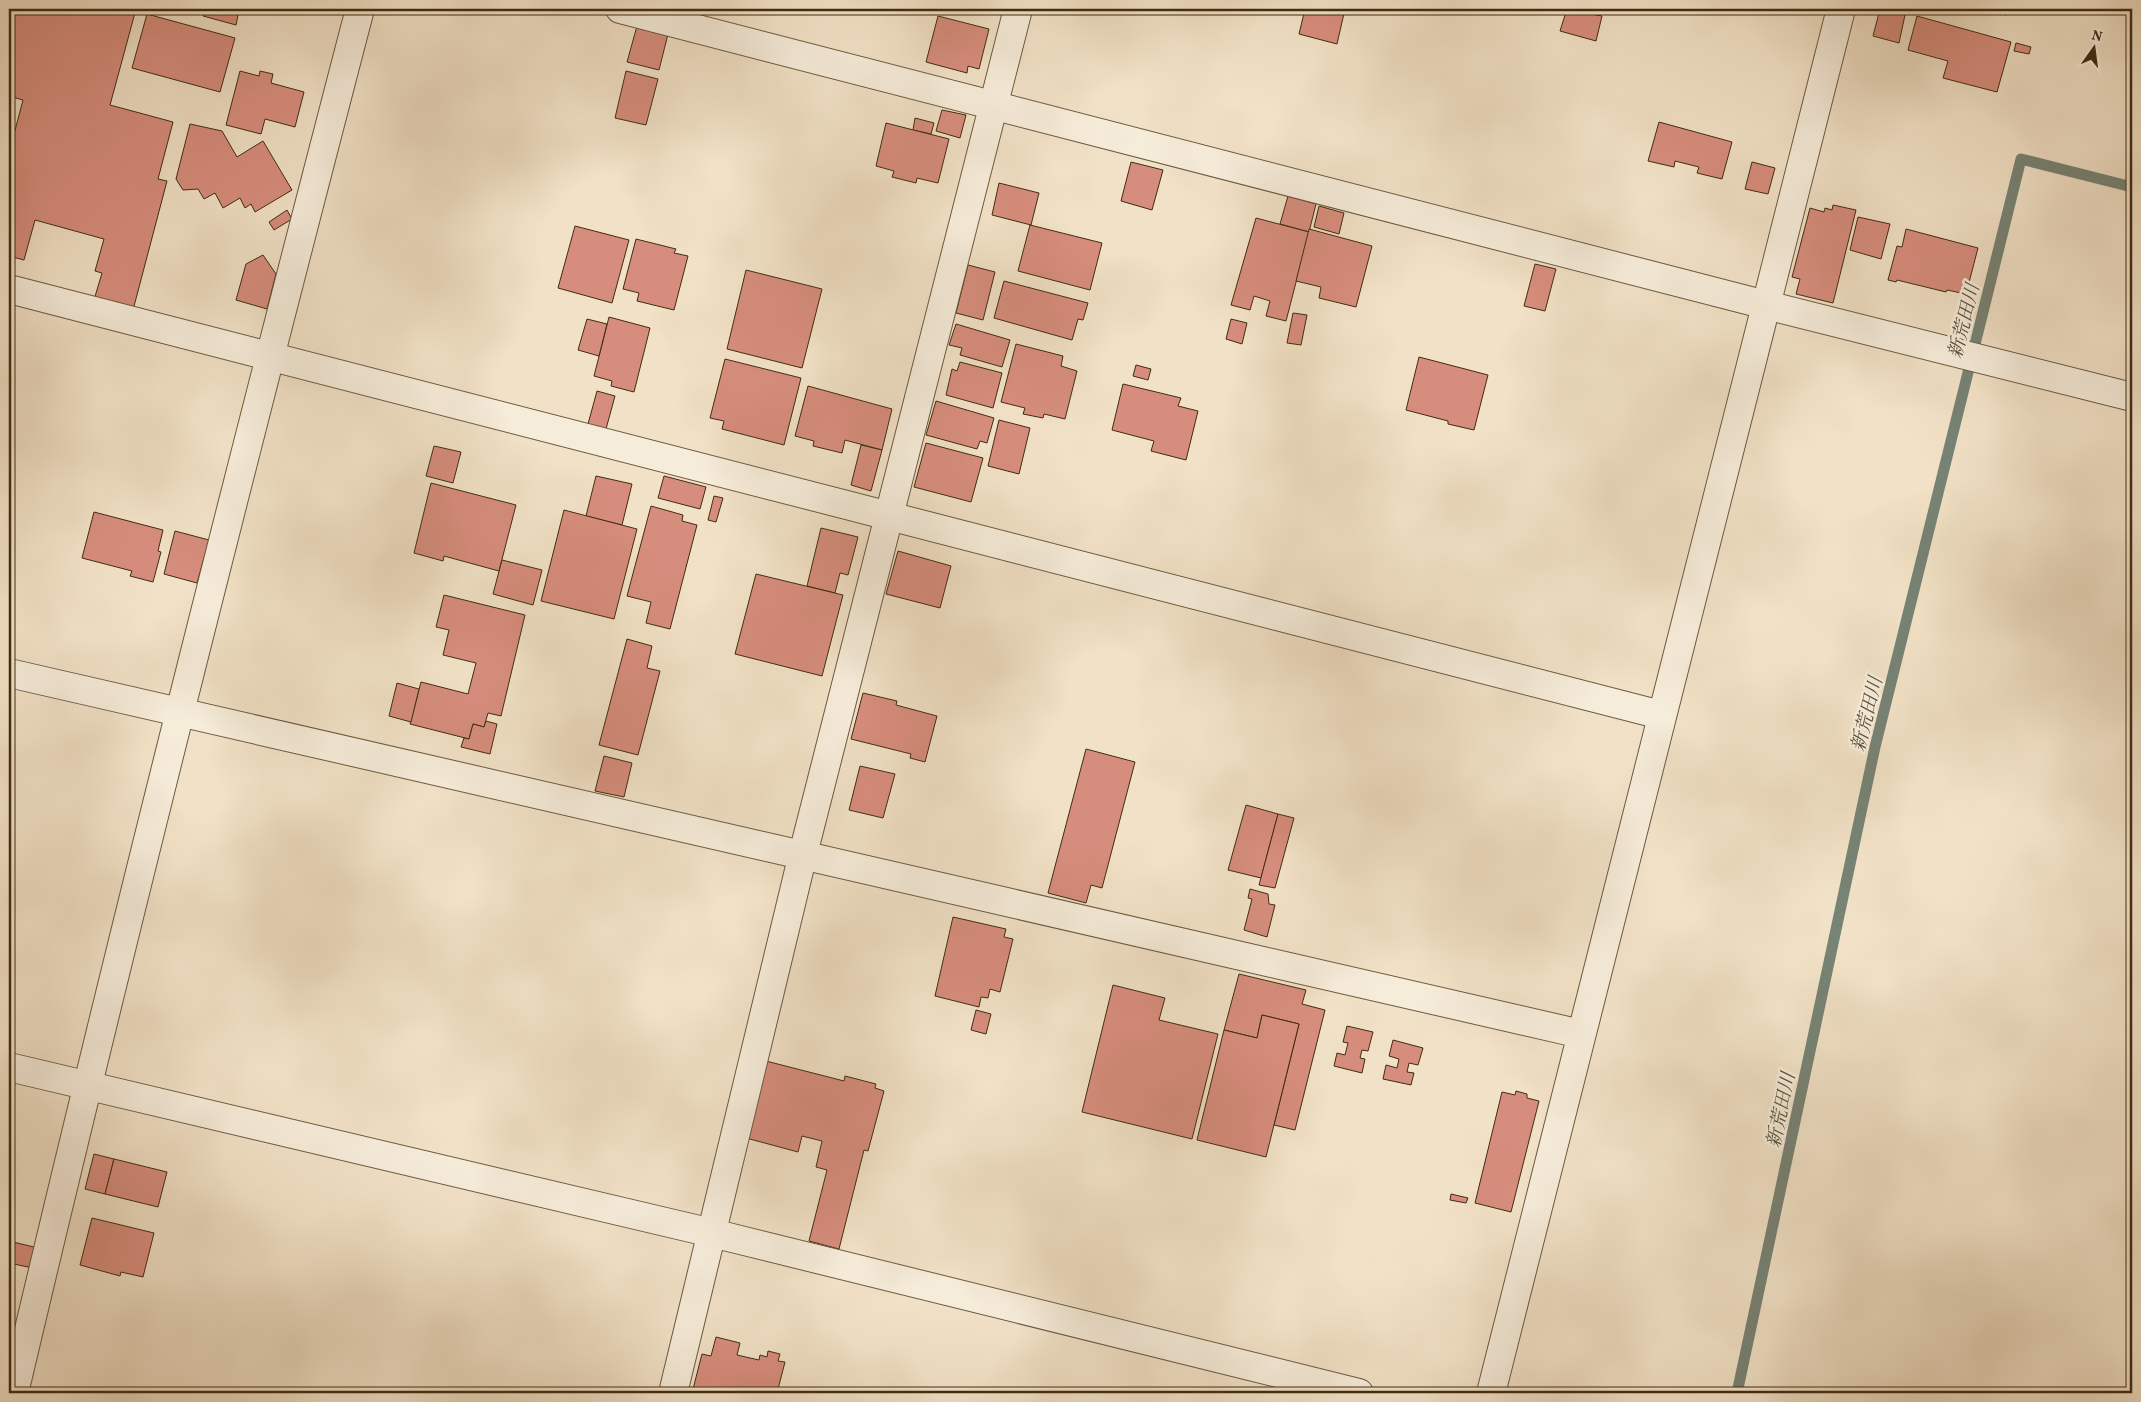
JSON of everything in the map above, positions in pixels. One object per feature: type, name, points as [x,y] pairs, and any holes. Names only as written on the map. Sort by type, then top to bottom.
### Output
[{"type":"street","points":[[14,1393],[86,1086],[178,712],[360,9]]},
{"type":"street","points":[[620,9],[1766,305],[2132,397]]},
{"type":"street","points":[[673,1393],[888,516],[1018,9]]},
{"type":"street","points":[[1491,1393],[1580,1034],[1841,9]]},
{"type":"street","points":[[9,289],[1662,715]]},
{"type":"street","points":[[9,673],[804,854],[1580,1034]]},
{"type":"street","points":[[9,1068],[712,1233],[1359,1393]]},
{"type":"building","points":[[9,9],[136,9],[110,105],[173,122],[158,179],[167,181],[133,310],[94,300],[102,273],[95,271],[104,239],[35,220],[24,260],[9,256],[9,153],[23,100],[9,96]]},
{"type":"building","points":[[205,9],[248,9],[247,12],[239,10],[236,25],[203,16]]},
{"type":"building","points":[[1305,9],[1345,9],[1337,44],[1299,34]]},
{"type":"building","points":[[1567,9],[1602,16],[1596,41],[1560,31]]},
{"type":"building","points":[[1574,9],[1600,9],[1598,15]]},
{"type":"building","points":[[1880,9],[1905,15],[1899,43],[1873,36]]},
{"type":"building","points":[[1977,9],[2008,9],[2006,15]]},
{"type":"building","points":[[147,14],[235,38],[220,92],[132,68]]},
{"type":"building","points":[[938,16],[989,29],[979,69],[968,66],[967,73],[926,62]]},
{"type":"building","points":[[1917,16],[2011,42],[1997,92],[1943,78],[1948,61],[1908,50]]},
{"type":"building","points":[[637,26],[668,34],[659,70],[627,62]]},
{"type":"building","points":[[2016,43],[2031,47],[2029,54],[2014,51]]},
{"type":"building","points":[[240,71],[259,76],[260,71],[273,74],[271,83],[304,92],[295,127],[265,119],[261,134],[226,125]]},
{"type":"building","points":[[626,71],[658,79],[646,125],[615,118]]},
{"type":"building","points":[[942,110],[966,115],[960,138],[936,131]]},
{"type":"building","points":[[915,118],[934,123],[931,134],[913,130]]},
{"type":"building","points":[[1659,122],[1732,142],[1722,179],[1697,173],[1699,167],[1675,161],[1674,167],[1648,161]]},
{"type":"building","points":[[886,123],[949,139],[938,183],[917,178],[916,183],[892,177],[894,171],[876,166]]},
{"type":"building","points":[[190,124],[222,131],[237,157],[263,141],[292,190],[255,212],[251,204],[245,208],[240,198],[223,208],[215,193],[204,199],[198,189],[183,190],[176,179]]},
{"type":"building","points":[[1131,162],[1163,170],[1152,210],[1121,201]]},
{"type":"building","points":[[1752,162],[1775,168],[1768,194],[1745,189]]},
{"type":"building","points":[[999,183],[1039,193],[1031,225],[992,215]]},
{"type":"building","points":[[1288,196],[1316,204],[1309,232],[1280,224]]},
{"type":"building","points":[[1833,205],[1856,210],[1833,303],[1796,294],[1800,279],[1792,277],[1810,208],[1824,212],[1825,208],[1832,210]]},
{"type":"building","points":[[1319,206],[1344,213],[1339,234],[1314,227]]},
{"type":"building","points":[[287,210],[292,219],[274,230],[269,222]]},
{"type":"building","points":[[1858,217],[1890,224],[1881,259],[1850,250]]},
{"type":"building","points":[[1256,218],[1309,232],[1286,321],[1266,316],[1270,301],[1254,296],[1250,310],[1231,305]]},
{"type":"building","points":[[1030,225],[1102,243],[1090,290],[1018,271]]},
{"type":"building","points":[[575,226],[629,240],[612,303],[558,288]]},
{"type":"building","points":[[1309,229],[1372,246],[1356,307],[1319,298],[1321,287],[1296,281]]},
{"type":"building","points":[[1906,229],[1978,248],[1966,294],[1947,290],[1946,292],[1897,280],[1896,282],[1888,280],[1897,246],[1902,247]]},
{"type":"building","points":[[636,239],[676,249],[674,253],[688,256],[674,310],[637,301],[639,293],[623,289]]},
{"type":"building","points":[[263,255],[276,274],[267,309],[236,300],[246,264]]},
{"type":"building","points":[[1535,264],[1556,269],[1545,311],[1524,306]]},
{"type":"building","points":[[968,265],[995,272],[983,320],[956,313]]},
{"type":"building","points":[[746,270],[822,289],[802,368],[727,349]]},
{"type":"building","points":[[1004,281],[1088,303],[1083,320],[1078,319],[1072,340],[994,318]]},
{"type":"building","points":[[1293,313],[1307,315],[1301,345],[1287,343]]},
{"type":"building","points":[[609,317],[650,328],[634,392],[611,386],[612,381],[594,376]]},
{"type":"building","points":[[587,319],[607,324],[599,356],[578,350]]},
{"type":"building","points":[[1231,319],[1247,323],[1242,344],[1226,339]]},
{"type":"building","points":[[956,324],[1010,340],[1002,367],[960,355],[962,348],[949,345]]},
{"type":"building","points":[[1016,344],[1063,356],[1061,366],[1077,371],[1065,419],[1044,414],[1043,418],[1023,414],[1025,408],[1001,402]]},
{"type":"building","points":[[1419,357],[1488,375],[1474,430],[1448,424],[1448,421],[1406,410]]},
{"type":"building","points":[[725,359],[801,378],[784,445],[722,429],[724,421],[710,418]]},
{"type":"building","points":[[960,362],[1002,373],[993,408],[946,395],[952,369],[957,371]]},
{"type":"building","points":[[1136,365],[1151,369],[1148,380],[1133,376]]},
{"type":"building","points":[[1123,384],[1181,398],[1178,406],[1198,411],[1186,460],[1151,451],[1154,441],[1112,430]]},
{"type":"building","points":[[808,386],[892,409],[882,450],[845,440],[842,453],[813,446],[814,441],[795,436]]},
{"type":"building","points":[[597,391],[615,396],[606,429],[588,424]]},
{"type":"building","points":[[936,401],[994,418],[987,443],[980,441],[977,449],[926,435]]},
{"type":"building","points":[[999,420],[1030,428],[1019,474],[988,466]]},
{"type":"building","points":[[926,443],[983,458],[971,502],[914,487]]},
{"type":"building","points":[[861,445],[882,450],[871,491],[851,485]]},
{"type":"building","points":[[434,446],[461,452],[453,483],[426,476]]},
{"type":"building","points":[[596,476],[632,484],[622,525],[586,516]]},
{"type":"building","points":[[664,476],[706,487],[700,509],[658,498]]},
{"type":"building","points":[[431,483],[516,505],[499,571],[444,556],[443,561],[414,553]]},
{"type":"building","points":[[714,496],[723,498],[716,522],[708,520]]},
{"type":"building","points":[[651,506],[683,515],[682,521],[697,525],[670,629],[646,623],[651,602],[627,596]]},
{"type":"building","points":[[564,510],[637,529],[614,619],[541,601]]},
{"type":"building","points":[[94,512],[163,530],[158,551],[161,552],[153,582],[130,576],[132,571],[82,558]]},
{"type":"building","points":[[821,528],[858,537],[848,575],[840,573],[835,593],[807,586]]},
{"type":"building","points":[[175,531],[209,540],[197,583],[164,574]]},
{"type":"building","points":[[898,551],[951,566],[940,608],[886,594]]},
{"type":"building","points":[[502,560],[542,570],[533,605],[493,594]]},
{"type":"building","points":[[756,574],[843,595],[822,676],[735,654]]},
{"type":"building","points":[[444,595],[525,615],[501,716],[488,713],[484,727],[473,724],[469,739],[410,724],[421,682],[468,694],[476,663],[443,655],[449,630],[436,627]]},
{"type":"building","points":[[627,639],[652,646],[647,668],[660,671],[638,755],[599,745]]},
{"type":"building","points":[[397,683],[419,689],[411,722],[389,716]]},
{"type":"building","points":[[863,693],[897,701],[896,705],[937,716],[925,762],[910,758],[911,754],[851,739]]},
{"type":"building","points":[[486,721],[497,724],[490,754],[461,747],[464,738],[469,739],[473,724],[484,727]]},
{"type":"building","points":[[1086,749],[1135,762],[1102,888],[1091,885],[1086,903],[1048,893]]},
{"type":"building","points":[[604,756],[632,763],[624,797],[595,791]]},
{"type":"building","points":[[860,766],[895,774],[883,818],[849,810]]},
{"type":"building","points":[[1246,805],[1278,814],[1261,878],[1228,870]]},
{"type":"building","points":[[1278,814],[1294,818],[1275,888],[1259,885]]},
{"type":"building","points":[[1250,889],[1268,894],[1269,904],[1275,905],[1267,937],[1244,930],[1252,899],[1248,898]]},
{"type":"building","points":[[953,917],[1006,929],[1004,937],[1013,939],[1000,992],[990,989],[988,998],[981,997],[979,1007],[935,996]]},
{"type":"building","points":[[1239,974],[1306,990],[1302,1004],[1325,1010],[1295,1130],[1274,1125],[1299,1024],[1262,1015],[1257,1038],[1224,1030]]},
{"type":"building","points":[[1113,985],[1165,998],[1159,1020],[1218,1034],[1192,1139],[1082,1112]]},
{"type":"building","points":[[976,1010],[991,1014],[986,1034],[971,1030]]},
{"type":"building","points":[[1262,1015],[1299,1024],[1266,1157],[1197,1140],[1224,1030],[1257,1038]]},
{"type":"building","points":[[1347,1026],[1373,1032],[1368,1051],[1362,1050],[1360,1058],[1365,1059],[1362,1073],[1334,1066],[1337,1053],[1345,1055],[1348,1043],[1343,1042]]},
{"type":"building","points":[[1393,1040],[1423,1048],[1418,1065],[1409,1063],[1407,1072],[1414,1073],[1411,1085],[1383,1079],[1386,1065],[1397,1068],[1399,1059],[1389,1056]]},
{"type":"building","points":[[766,1061],[844,1081],[845,1076],[876,1084],[875,1088],[884,1091],[868,1151],[864,1150],[839,1249],[809,1241],[827,1170],[816,1167],[822,1141],[802,1136],[798,1152],[746,1138]]},
{"type":"building","points":[[1516,1091],[1527,1094],[1527,1098],[1539,1101],[1511,1212],[1475,1203],[1502,1092],[1515,1095]]},
{"type":"building","points":[[94,1154],[114,1159],[105,1194],[85,1189]]},
{"type":"building","points":[[114,1159],[167,1172],[158,1207],[105,1194]]},
{"type":"building","points":[[1451,1194],[1468,1198],[1466,1203],[1450,1200]]},
{"type":"building","points":[[92,1218],[154,1233],[143,1277],[121,1272],[120,1276],[80,1265]]},
{"type":"building","points":[[9,1241],[38,1248],[33,1268],[9,1263]]},
{"type":"building","points":[[716,1337],[740,1343],[737,1355],[759,1360],[760,1355],[767,1357],[768,1351],[780,1354],[778,1361],[785,1362],[777,1393],[692,1393],[702,1354],[711,1356]]},
{"type":"waterway","name":"新荒田川","points":[[1737,1393],[1875,747],[2021,159],[2132,187]]}]
